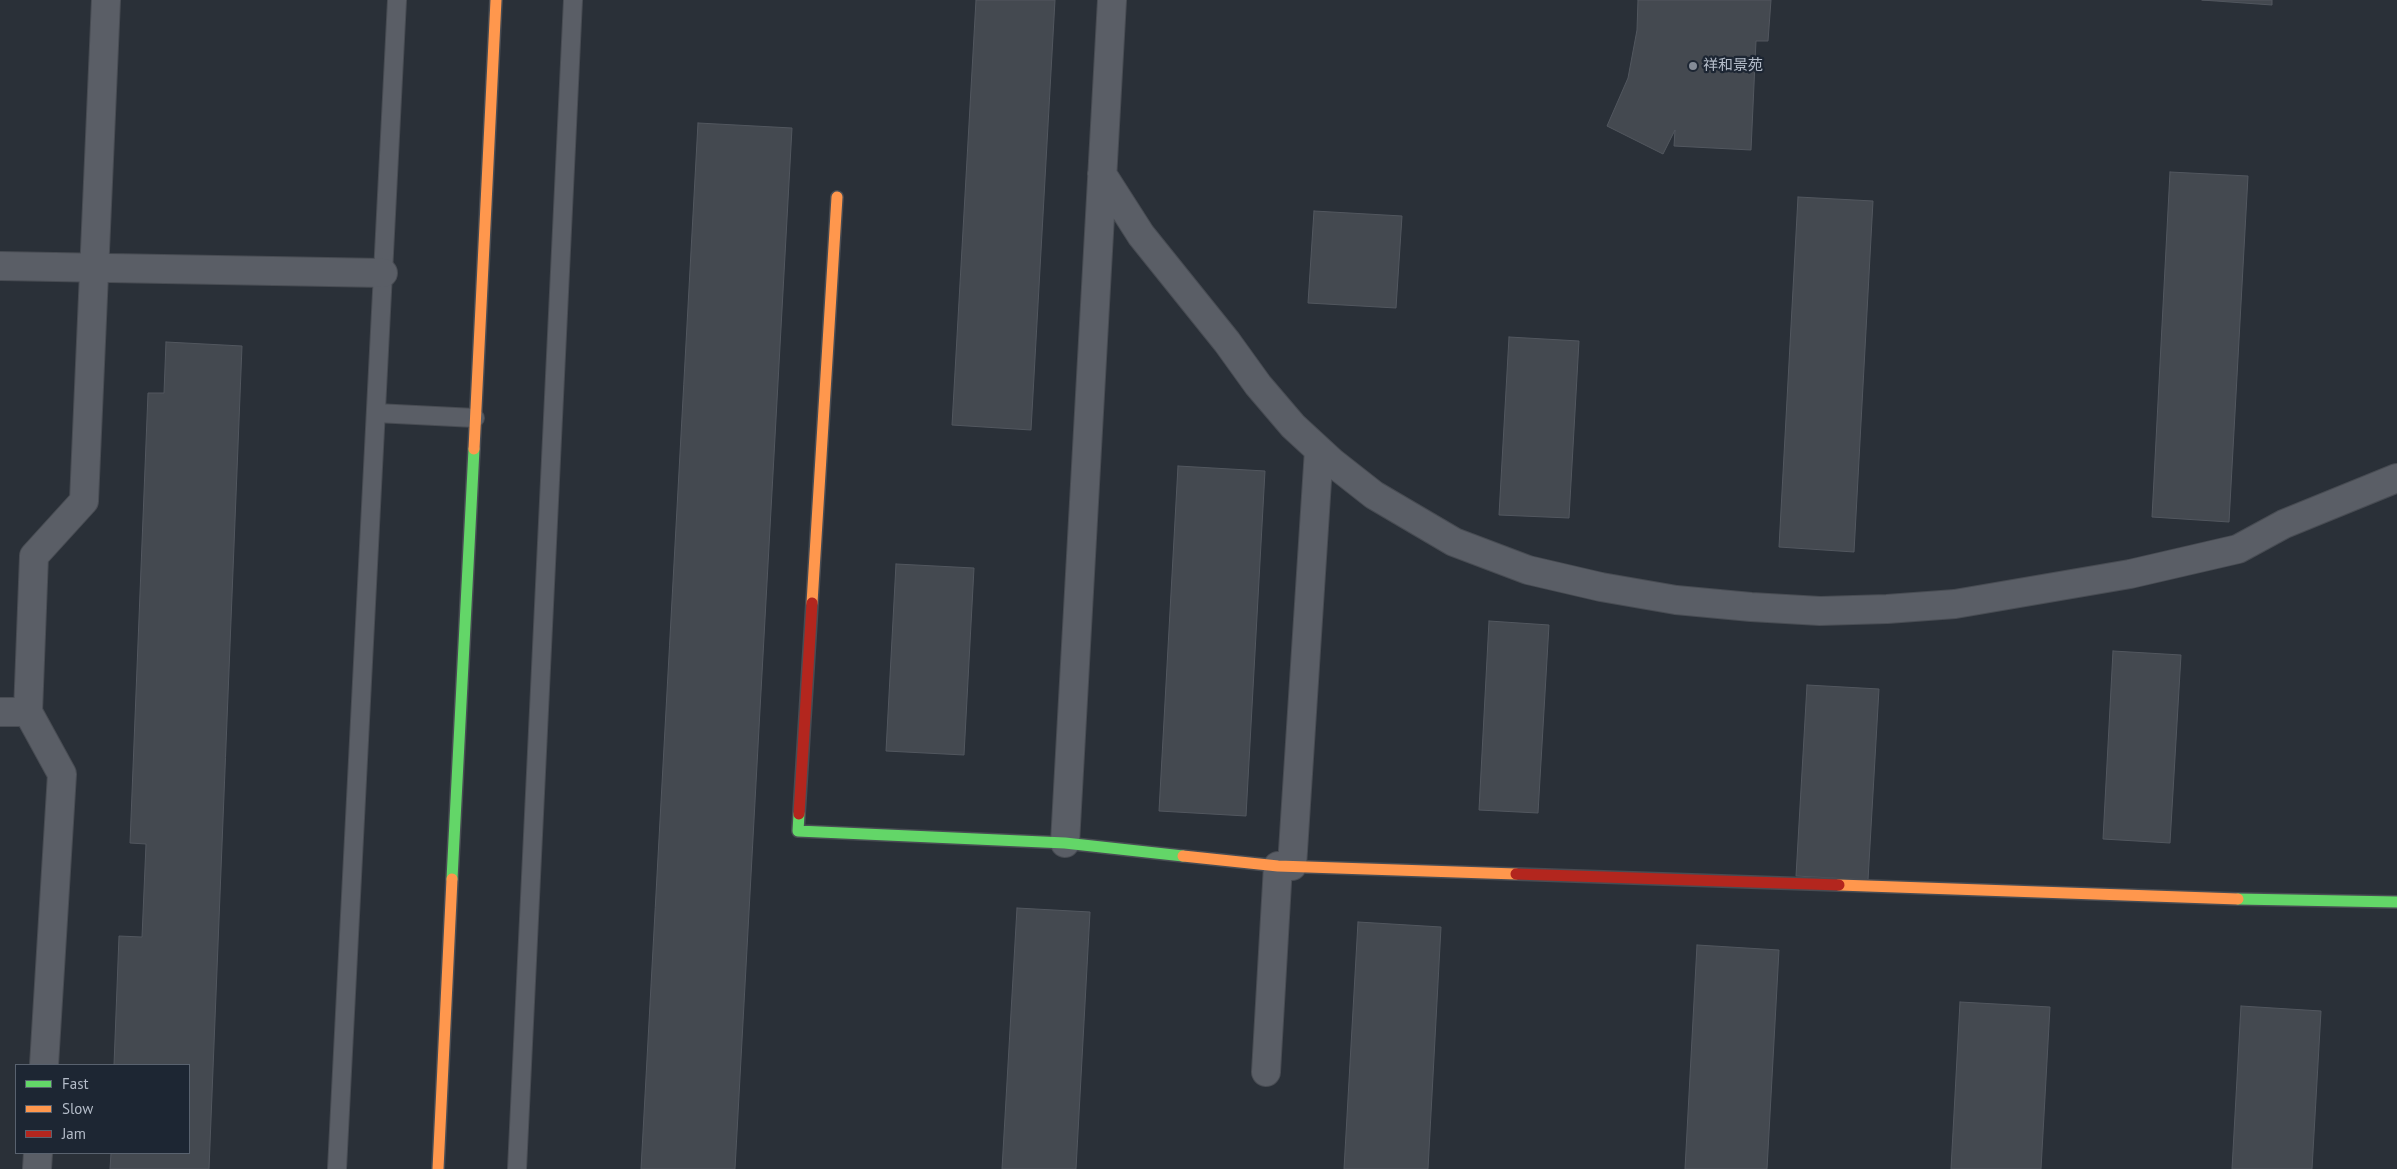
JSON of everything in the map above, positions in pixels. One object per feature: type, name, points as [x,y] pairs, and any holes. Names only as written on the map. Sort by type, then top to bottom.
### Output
[{"type":"street","points":[[44,1064],[62,774],[28,712],[34,556],[84,500],[106,0]]},
{"type":"street","points":[[438,1169],[496,0]]},
{"type":"street","points":[[1065,842],[1112,0]]},
{"type":"street","points":[[1102,174],[1141,235],[1227,342],[1258,385],[1293,426],[1374,495],[1454,542],[1528,570],[1601,587],[1676,600],[1752,608],[1888,609],[1955,604],[2130,574],[2238,550],[2284,524],[2397,478]]},
{"type":"street","points":[[837,197],[798,832],[1065,842],[1285,866],[2225,899],[2397,902]]},
{"type":"street","points":[[0,266],[384,273]]},
{"type":"street","points":[[1266,1072],[1319,450]]},
{"type":"street","points":[[0,712],[28,712]]},
{"type":"street","points":[[37,1169],[38,1154]]},
{"type":"lane","points":[[337,1169],[397,0]]},
{"type":"lane","points":[[516,1169],[573,0]]},
{"type":"lane","points":[[376,413],[475,418]]},
{"type":"building","points":[[976,0],[1055,0],[1031,430],[952,425]]},
{"type":"building","name":"祥和景苑","points":[[1638,0],[1771,0],[1768,41],[1756,41],[1751,150],[1674,146],[1675,130],[1663,154],[1607,126],[1628,78],[1637,30]]},
{"type":"building","points":[[2202,0],[2272,0],[2272,5]]},
{"type":"building","points":[[698,123],[792,128],[735,1169],[641,1169]]},
{"type":"building","points":[[2170,172],[2248,176],[2229,522],[2152,517]]},
{"type":"building","points":[[1798,197],[1873,201],[1854,552],[1779,547]]},
{"type":"building","points":[[1314,211],[1402,216],[1396,308],[1308,303]]},
{"type":"building","points":[[1509,337],[1579,341],[1569,518],[1499,515]]},
{"type":"building","points":[[166,342],[242,346],[209,1169],[110,1169],[111,1154],[190,1154],[190,1064],[114,1064],[119,936],[142,937],[146,844],[130,843],[148,393],[164,393]]},
{"type":"building","points":[[1178,466],[1265,471],[1246,816],[1159,811]]},
{"type":"building","points":[[896,564],[974,568],[964,755],[886,751]]},
{"type":"building","points":[[1489,621],[1549,625],[1538,813],[1479,810]]},
{"type":"building","points":[[2113,651],[2181,655],[2170,843],[2103,839]]},
{"type":"building","points":[[1807,685],[1879,689],[1868,880],[1796,876]]},
{"type":"building","points":[[1017,908],[1090,912],[1076,1169],[1002,1169]]},
{"type":"building","points":[[1358,922],[1441,927],[1428,1169],[1344,1169]]},
{"type":"building","points":[[1697,945],[1779,950],[1767,1169],[1685,1169]]},
{"type":"building","points":[[1960,1002],[2050,1007],[2041,1169],[1951,1169]]},
{"type":"building","points":[[2241,1006],[2321,1011],[2312,1169],[2232,1169]]},
{"type":"traffic: fast","points":[[452,879],[474,449]]},
{"type":"traffic: fast","points":[[799,814],[798,831],[1065,843],[1183,856]]},
{"type":"traffic: fast","points":[[2238,899],[2397,902]]},
{"type":"traffic: slow","points":[[474,449],[496,0]]},
{"type":"traffic: slow","points":[[812,603],[837,197]]},
{"type":"traffic: slow","points":[[1183,856],[1278,866],[1516,874]]},
{"type":"traffic: slow","points":[[438,1169],[452,879]]},
{"type":"traffic: slow","points":[[1839,885],[2238,899]]},
{"type":"traffic: jam","points":[[799,814],[812,603]]},
{"type":"traffic: jam","points":[[1516,874],[1839,885]]},
{"type":"place","name":"祥和景苑","points":[[1693,66]]}]
